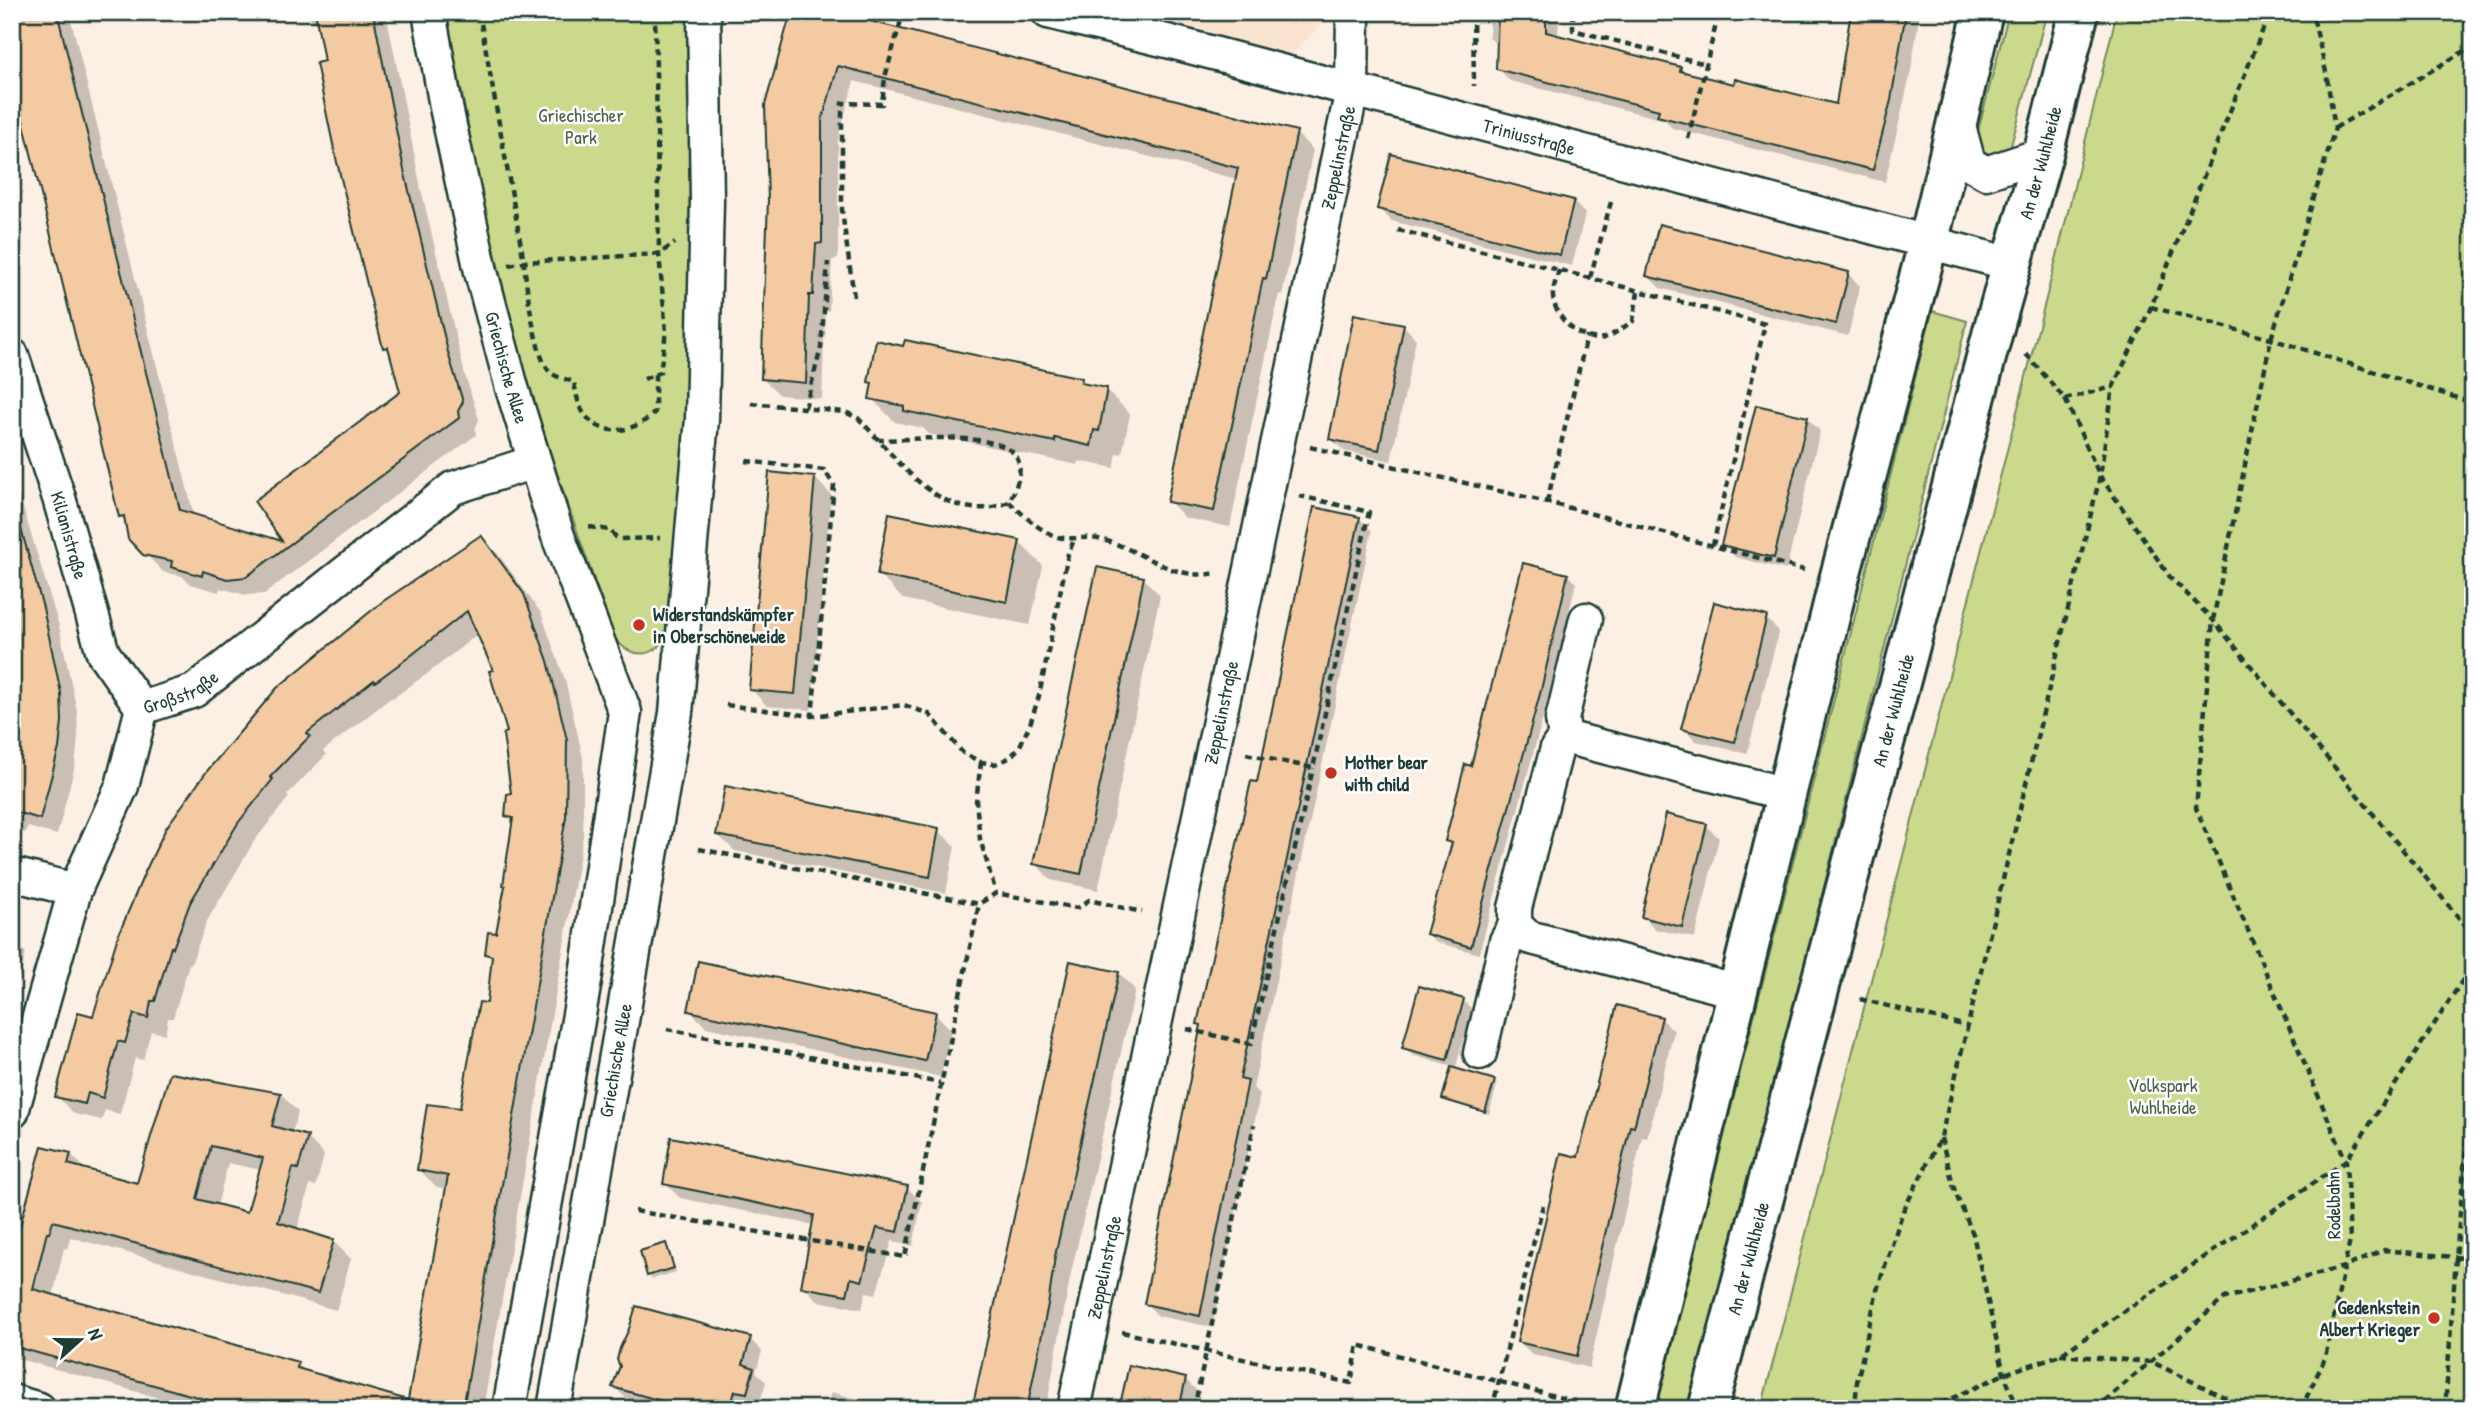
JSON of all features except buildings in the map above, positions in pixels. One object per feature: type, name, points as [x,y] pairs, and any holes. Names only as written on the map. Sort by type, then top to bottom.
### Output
[{"type":"main road","points":[[1634,1409],[1839,580],[1928,244],[1983,12]]},
{"type":"main road","name":"An der Wuhlheide","points":[[1708,1409],[2079,12]]},
{"type":"street","name":"Griechische Allee","points":[[429,12],[481,272],[534,462],[558,536],[625,712],[582,994],[509,1409]]},
{"type":"street","name":"Griechische Allee","points":[[554,1409],[676,713],[703,406],[707,200],[704,12]]},
{"type":"street","name":"Triniusstraße","points":[[1048,12],[2011,264]]},
{"type":"street","name":"Zeppelinstraße","points":[[1074,1409],[1352,90],[1353,12]]},
{"type":"street","points":[[1958,122],[1969,163],[1986,173],[2043,154]]},
{"type":"street","name":"Kilianistraße","points":[[12,355],[59,498],[103,653],[142,708]]},
{"type":"street","name":"Großstraße","points":[[12,1112],[75,890],[122,786],[142,708],[194,691],[453,488],[534,462]]},
{"type":"street","points":[[1566,737],[1562,719],[1586,619]]},
{"type":"street","points":[[625,712],[676,713]]},
{"type":"street","points":[[1566,737],[1786,794]]},
{"type":"street","points":[[1480,1053],[1507,941],[1515,925],[1515,908],[1557,748],[1566,737]]},
{"type":"street","points":[[12,874],[75,890]]},
{"type":"street","points":[[1515,925],[1528,937],[1739,992]]},
{"type":"street","points":[[12,1401],[39,1409]]},
{"type":"path","points":[[479,12],[527,290],[543,362],[550,374],[574,382],[584,414],[597,426],[614,431],[632,428],[646,421],[655,412],[655,374]]},
{"type":"path","points":[[644,379],[660,372],[666,332],[659,254],[655,12]]},
{"type":"path","points":[[1473,12],[1474,86]]},
{"type":"path","points":[[1573,12],[1573,30],[1706,64]]},
{"type":"path","points":[[1688,139],[1719,12]]},
{"type":"path","points":[[1855,1409],[1857,1382],[1877,1290],[1903,1211],[1941,1137],[2100,476],[2113,387],[2151,307],[2270,12]]},
{"type":"path","points":[[2312,12],[2335,128],[2271,339],[2213,620],[2196,808],[2346,1161]]},
{"type":"path","points":[[2469,12],[2473,20]]},
{"type":"path","points":[[854,298],[842,211],[842,103],[882,104],[886,77],[902,17]]},
{"type":"path","points":[[2335,128],[2473,46]]},
{"type":"path","points":[[1590,278],[1611,202]]},
{"type":"path","points":[[1398,230],[1765,324],[1713,545]]},
{"type":"path","points":[[524,262],[659,254]]},
{"type":"path","points":[[805,408],[821,348],[828,262]]},
{"type":"path","points":[[1559,270],[1553,297],[1559,313],[1570,329],[1587,336],[1604,338],[1633,321],[1638,292]]},
{"type":"path","points":[[2151,307],[2271,339],[2473,403]]},
{"type":"path","points":[[1546,502],[1587,336]]},
{"type":"path","points":[[2025,354],[2066,399],[2100,476],[2170,577],[2213,620],[2473,935]]},
{"type":"path","points":[[2066,399],[2113,387]]},
{"type":"path","points":[[751,403],[845,412],[858,418],[922,486],[944,500],[966,508],[981,509],[1009,502],[1017,486],[1017,456],[1007,448],[988,442],[939,437],[879,440]]},
{"type":"path","points":[[1310,447],[1546,502],[1804,570]]},
{"type":"path","points":[[746,461],[824,470],[834,485],[813,716]]},
{"type":"path","points":[[1185,1029],[1251,1044],[1369,512],[1300,496]]},
{"type":"path","points":[[1009,502],[1045,531],[1074,540],[1091,538],[1127,549],[1181,573],[1216,573]]},
{"type":"path","points":[[558,536],[597,527],[610,530],[616,537],[622,538],[692,537]]},
{"type":"path","points":[[726,705],[813,716],[904,705],[929,715],[963,753],[981,762],[995,764],[1009,758],[1019,748],[1039,695],[1068,554],[1074,540]]},
{"type":"path","points":[[1246,754],[1313,768]]},
{"type":"path","points":[[981,762],[976,801],[980,839],[996,893]]},
{"type":"path","points":[[699,849],[979,904],[996,893],[1077,908],[1089,900],[1142,912]]},
{"type":"path","points":[[635,1211],[905,1257],[979,904]]},
{"type":"path","points":[[1930,1409],[2004,1374],[2060,1355],[2346,1161],[2473,964]]},
{"type":"path","points":[[1860,999],[1968,1026]]},
{"type":"path","points":[[667,1029],[940,1083]]},
{"type":"path","points":[[2445,1409],[2473,1067]]},
{"type":"path","points":[[1194,1409],[1254,1125]]},
{"type":"path","points":[[1941,1137],[1955,1192],[1973,1234],[2004,1374],[2018,1409]]},
{"type":"path","name":"Rodelbahn","points":[[2301,1409],[2325,1358],[2350,1240],[2346,1161]]},
{"type":"path","points":[[1493,1409],[1543,1205]]},
{"type":"path","points":[[2095,1409],[2225,1298],[2344,1267],[2384,1250],[2473,1259]]},
{"type":"path","points":[[1122,1332],[1351,1383],[1358,1345],[1593,1406]]},
{"type":"path","points":[[2060,1355],[2151,1363],[2249,1409]]},
{"type":"shaded area","points":[[1118,12],[1332,12],[1332,15],[1288,57]]},
{"type":"green space","name":"Griechischer Park","points":[[446,12],[690,12],[693,269],[684,471],[667,633],[663,642],[651,652],[643,654],[628,650],[615,638],[543,431],[496,257]]},
{"type":"green space","points":[[2009,12],[2047,12],[2009,153],[1987,158],[1980,150],[1978,131]]},
{"type":"green space","name":"Volkspark Wuhlheide","points":[[2117,12],[2473,12],[2473,1409],[1761,1409],[2059,248]]},
{"type":"green space","points":[[1932,311],[1967,321],[1692,1409],[1655,1409]]},
{"type":"place","name":"Widerstandskämpfer in Oberschöneweide","points":[[639,625]]},
{"type":"place","name":"Mother bear with child","points":[[1331,773]]},
{"type":"place","name":"Gedenkstein Albert Krieger","points":[[2434,1318]]}]
